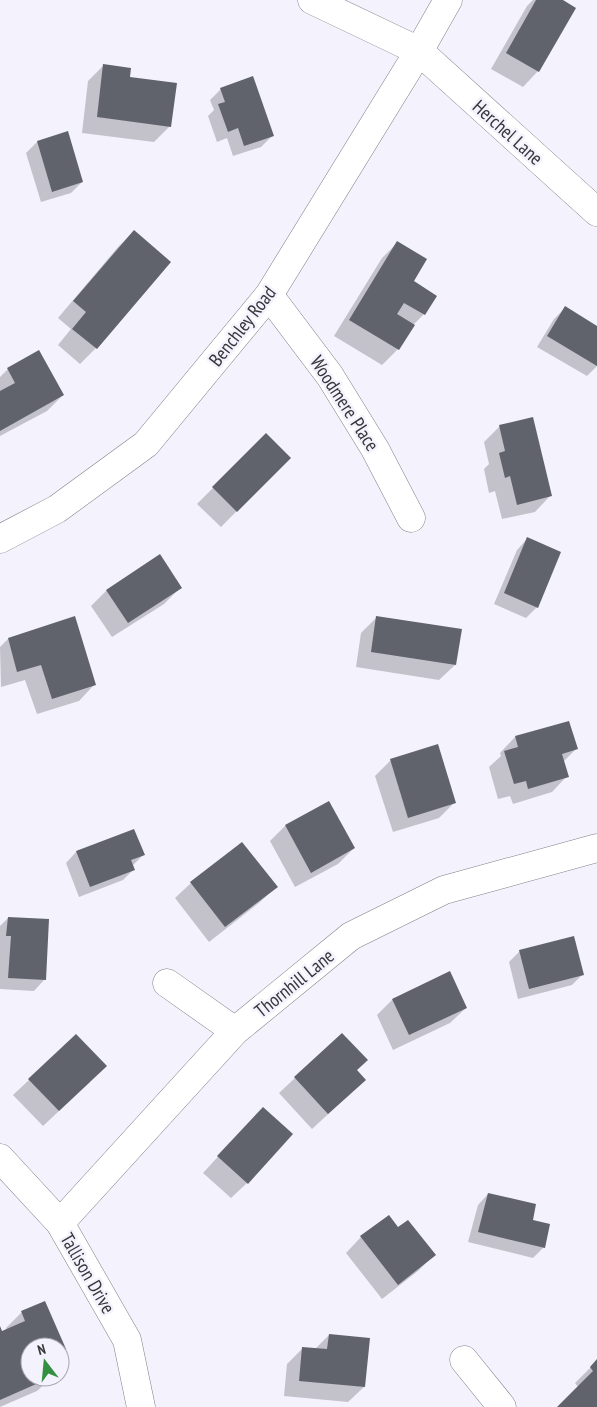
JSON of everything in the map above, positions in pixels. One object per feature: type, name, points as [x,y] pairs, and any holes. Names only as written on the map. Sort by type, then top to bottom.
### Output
[{"type":"street","name":"Herchel Lane","points":[[312,0],[419,51],[597,212]]},
{"type":"street","name":"Benchley Road","points":[[0,538],[58,509],[146,444],[269,295],[419,51],[448,0]]},
{"type":"street","name":"Woodmere Place","points":[[269,295],[330,376],[375,449],[411,518]]},
{"type":"street","name":"Thornhill Lane","points":[[60,1223],[234,1031],[351,936],[444,890],[597,848]]},
{"type":"street","points":[[167,982],[234,1031]]},
{"type":"street","name":"Tallison Drive","points":[[0,1158],[60,1223],[127,1340],[141,1407]]},
{"type":"street","points":[[464,1360],[502,1407]]},
{"type":"building","points":[[536,0],[563,0],[576,8],[539,72],[506,53]]},
{"type":"building","points":[[103,64],[131,68],[130,77],[177,83],[171,127],[97,117]]},
{"type":"building","points":[[253,76],[274,136],[244,146],[238,128],[228,132],[218,104],[225,102],[220,88]]},
{"type":"building","points":[[68,131],[83,182],[52,192],[37,141]]},
{"type":"building","points":[[134,230],[171,262],[97,349],[72,329],[86,312],[73,301]]},
{"type":"building","points":[[397,241],[427,259],[414,281],[437,296],[425,315],[404,303],[397,314],[415,325],[399,350],[349,320]]},
{"type":"building","points":[[565,306],[597,326],[597,366],[547,336]]},
{"type":"building","points":[[39,350],[64,395],[0,431],[0,391],[15,383],[7,368]]},
{"type":"building","points":[[533,417],[552,496],[517,505],[510,476],[505,478],[499,453],[505,451],[499,425]]},
{"type":"building","points":[[266,433],[291,458],[237,512],[212,487]]},
{"type":"building","points":[[527,537],[561,552],[538,608],[504,593]]},
{"type":"building","points":[[160,554],[182,588],[128,623],[106,590]]},
{"type":"building","points":[[75,616],[96,685],[52,699],[41,665],[17,672],[8,638]]},
{"type":"building","points":[[376,616],[462,629],[456,665],[371,652]]},
{"type":"building","points":[[569,721],[578,749],[562,754],[569,777],[528,789],[526,781],[514,784],[504,751],[518,747],[515,736]]},
{"type":"building","points":[[438,744],[456,803],[408,818],[390,759]]},
{"type":"building","points":[[329,801],[355,848],[311,873],[285,825]]},
{"type":"building","points":[[134,829],[145,855],[131,860],[135,870],[90,887],[76,851]]},
{"type":"building","points":[[242,842],[278,887],[225,927],[190,882]]},
{"type":"building","points":[[8,917],[49,919],[46,980],[8,978],[11,936],[6,936]]},
{"type":"building","points":[[574,936],[584,975],[529,989],[519,950]]},
{"type":"building","points":[[450,971],[467,1008],[409,1035],[392,999]]},
{"type":"building","points":[[342,1033],[368,1060],[357,1070],[366,1080],[328,1114],[294,1077]]},
{"type":"building","points":[[76,1034],[107,1066],[59,1111],[28,1079]]},
{"type":"building","points":[[263,1107],[293,1134],[248,1184],[217,1156]]},
{"type":"building","points":[[488,1193],[536,1204],[533,1220],[550,1224],[545,1248],[478,1232]]},
{"type":"building","points":[[389,1215],[398,1227],[408,1220],[436,1255],[398,1285],[360,1236]]},
{"type":"building","points":[[45,1301],[61,1337],[20,1337],[20,1387],[29,1387],[0,1400],[0,1326],[2,1331],[25,1321],[21,1311]]},
{"type":"building","points":[[329,1334],[370,1338],[365,1387],[299,1381],[302,1347],[327,1349]]},
{"type":"building","points":[[597,1359],[597,1407],[557,1407],[593,1371],[590,1367]]}]
